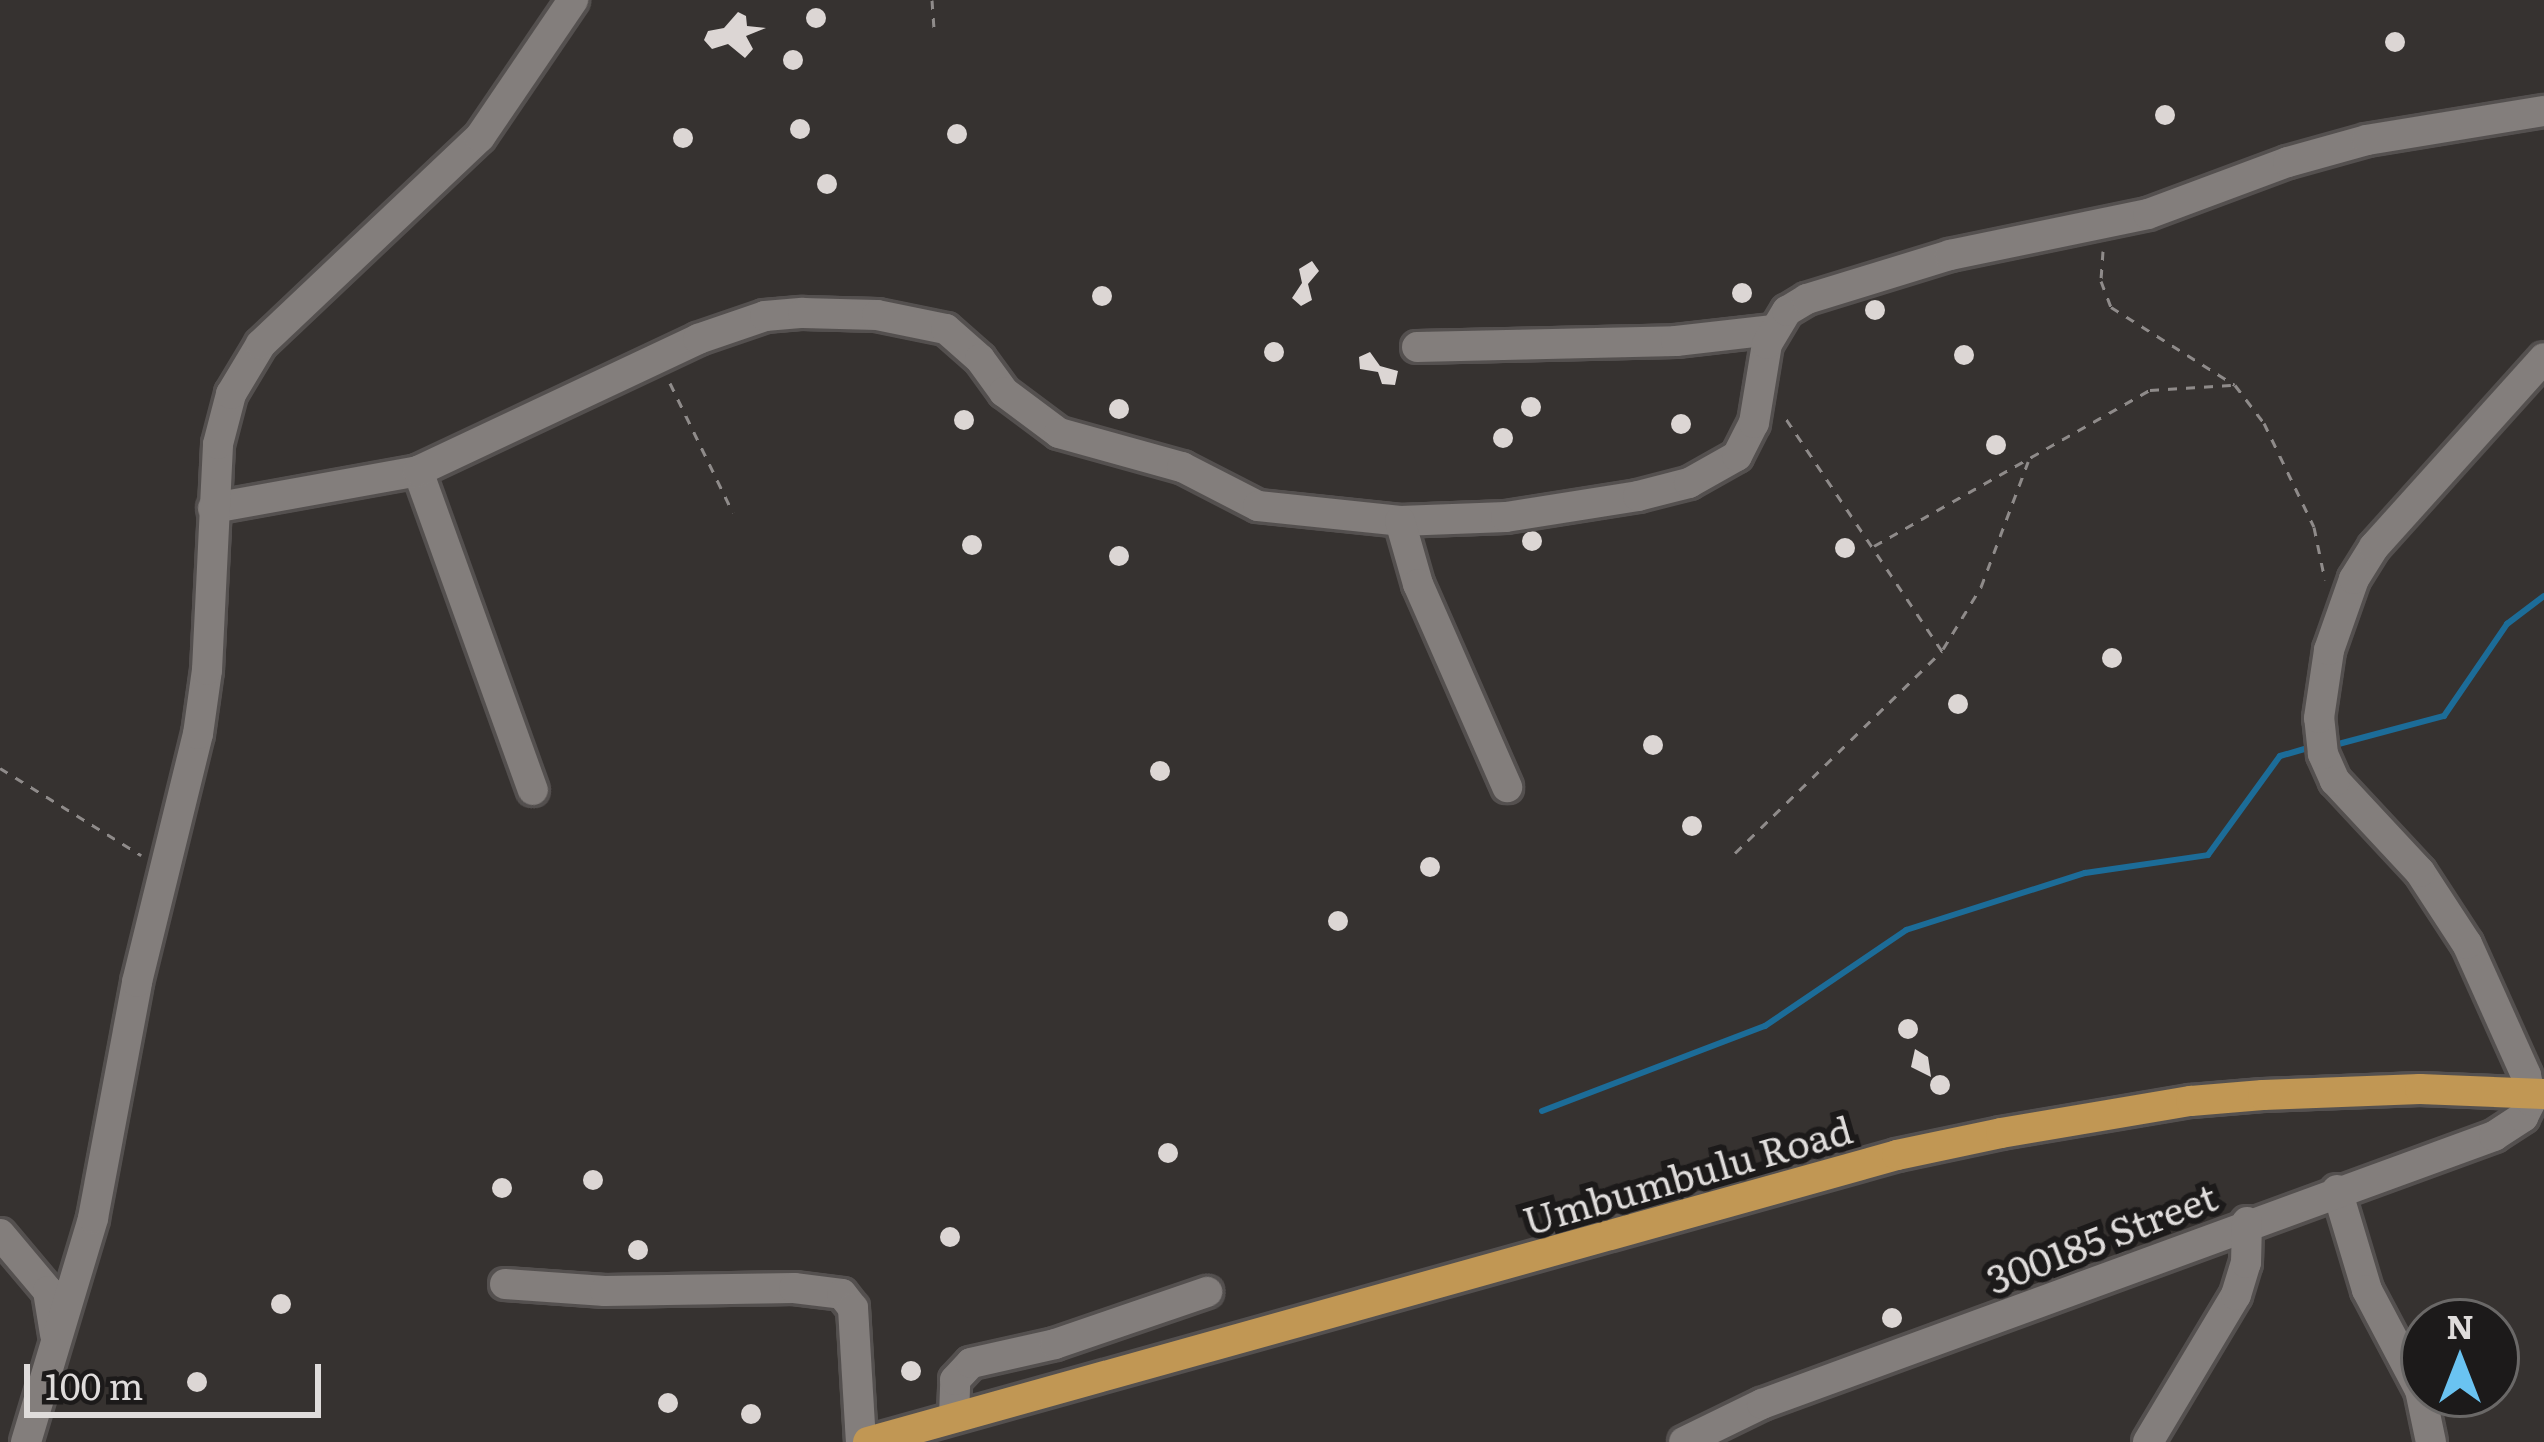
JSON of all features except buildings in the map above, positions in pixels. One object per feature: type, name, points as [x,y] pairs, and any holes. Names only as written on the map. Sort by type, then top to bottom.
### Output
[{"type":"main road","name":"Umbumbulu Road","points":[[865,1442],[1897,1155],[2001,1132],[2191,1100],[2420,1089],[2538,1094]]},
{"type":"street","points":[[26,1442],[105,1167],[164,869],[205,700],[221,424],[251,357],[480,137],[573,0]]},
{"type":"street","points":[[213,508],[418,471],[659,359],[765,316],[831,313],[913,319],[946,329],[980,358],[1004,392],[1058,433],[1182,467],[1258,506],[1400,521],[1506,517],[1688,483],[1737,456],[1754,423],[1773,330],[1787,311],[1807,299],[1950,255],[2105,226],[2288,162],[2368,140],[2544,112]]},
{"type":"street","points":[[1417,347],[1676,341],[1773,330]]},
{"type":"street","points":[[2538,1094],[2531,1055],[2435,893],[2335,781],[2323,754],[2318,718],[2329,650],[2354,579],[2385,535],[2544,358]]},
{"type":"street","points":[[418,471],[533,790]]},
{"type":"street","points":[[1400,521],[1418,584],[1466,681],[1507,787]]},
{"type":"street","name":"300185 Street","points":[[1684,1442],[1762,1403],[2247,1222],[2494,1136],[2523,1118],[2538,1094]]},
{"type":"street","points":[[2337,1190],[2372,1303],[2420,1390],[2432,1442]]},
{"type":"street","points":[[2148,1442],[2236,1295],[2246,1263],[2247,1222]]},
{"type":"street","points":[[0,1234],[48,1291],[56,1340]]},
{"type":"street","points":[[506,1284],[842,1294],[853,1308],[865,1442]]},
{"type":"street","points":[[954,1418],[955,1380],[971,1363],[1055,1344],[1207,1292]]},
{"type":"path","points":[[932,0],[934,28]]},
{"type":"path","points":[[2105,226],[2101,281],[2111,307],[2235,385],[2294,477],[2314,527],[2327,588]]},
{"type":"path","points":[[659,359],[733,513]]},
{"type":"path","points":[[1761,382],[1942,651]]},
{"type":"path","points":[[1872,547],[2150,390],[2235,385]]},
{"type":"path","points":[[1735,853],[1942,651],[1981,587],[2030,458]]},
{"type":"path","points":[[0,768],[164,869]]},
{"type":"waterway","points":[[2331,746],[2444,716],[2507,624],[2544,596]]},
{"type":"waterway","points":[[1542,1111],[1765,1026],[1906,930],[2085,873],[2208,855],[2280,756],[2308,748]]}]
